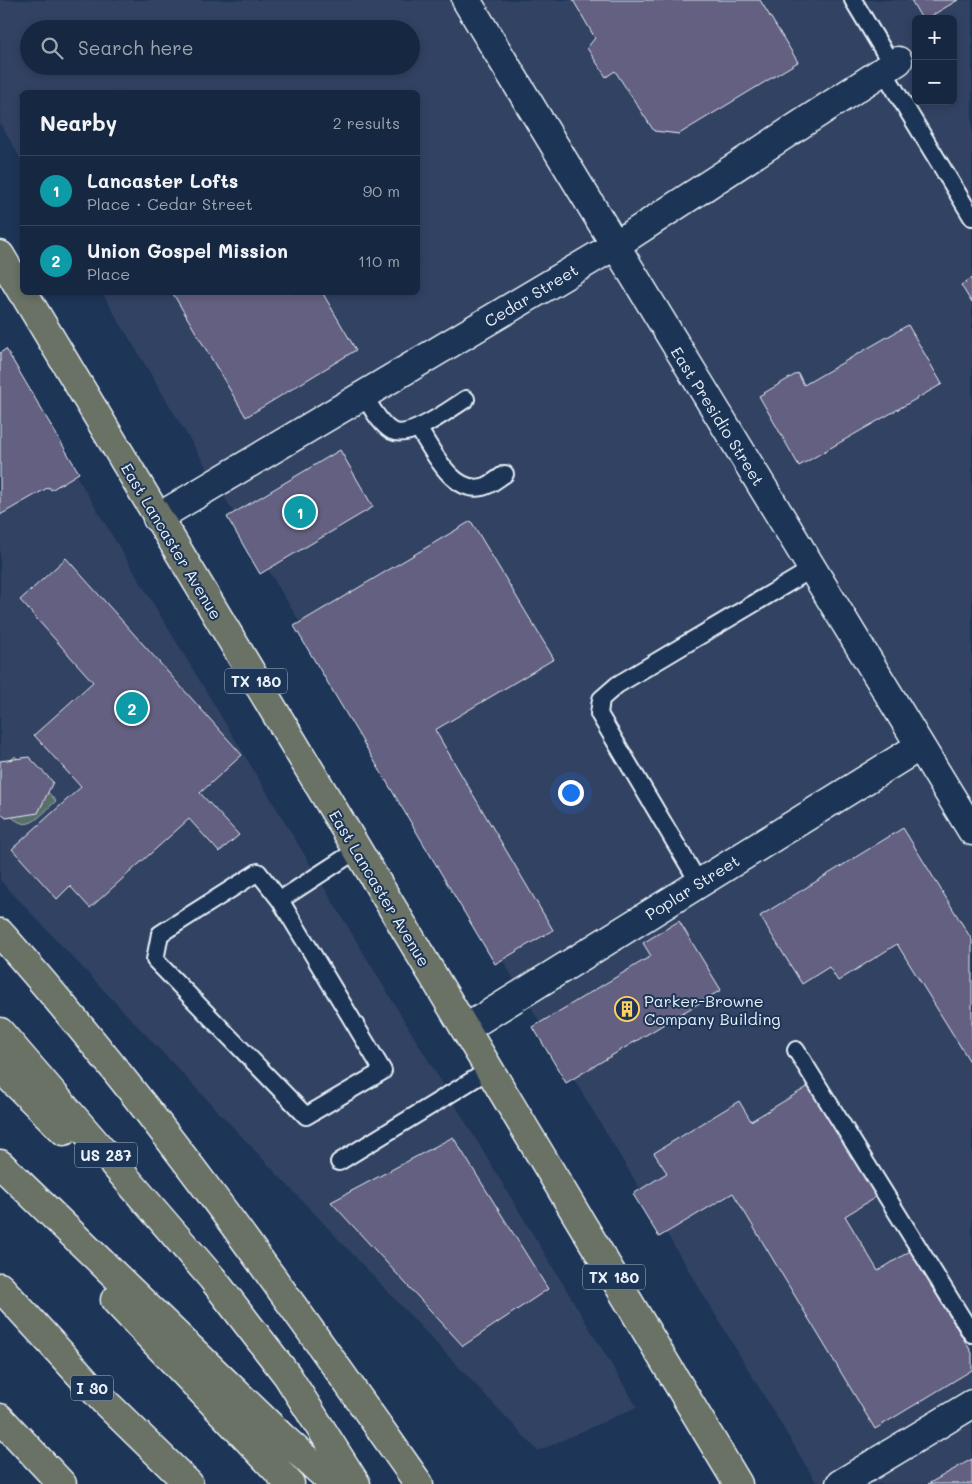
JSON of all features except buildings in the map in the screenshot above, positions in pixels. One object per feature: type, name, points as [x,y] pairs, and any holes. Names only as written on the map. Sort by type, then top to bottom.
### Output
[{"type":"main road","name":"East Lancaster Avenue","points":[[0,255],[17,289]]},
{"type":"main road","name":"East Lancaster Avenue","points":[[21,295],[157,518],[738,1484]]},
{"type":"main road","points":[[0,933],[106,1056],[251,1246],[419,1484]]},
{"type":"main road","name":"US 287","points":[[0,1032],[212,1278],[287,1375],[356,1484]]},
{"type":"main road","points":[[0,1068],[212,1278]]},
{"type":"main road","points":[[0,1164],[282,1437],[334,1484]]},
{"type":"main road","points":[[0,1178],[290,1484]]},
{"type":"main road","name":"I 30","points":[[0,1287],[105,1402],[189,1484]]},
{"type":"main road","points":[[0,1418],[62,1484]]},
{"type":"street","name":"East Presidio Street","points":[[466,0],[614,246],[972,831]]},
{"type":"street","name":"Cedar Street","points":[[157,518],[614,246],[891,65]]},
{"type":"street","name":"Poplar Street","points":[[464,1029],[920,746]]},
{"type":"street","points":[[840,1484],[972,1404]]},
{"type":"lane","points":[[853,0],[891,65],[972,217]]},
{"type":"lane","points":[[363,394],[383,424],[392,431],[403,434],[418,428],[466,399]]},
{"type":"lane","points":[[418,428],[454,480],[464,487],[483,487],[505,474]]},
{"type":"lane","points":[[699,883],[599,714],[601,699],[617,685],[812,569]]},
{"type":"lane","points":[[280,900],[357,850]]},
{"type":"lane","points":[[258,872],[280,900],[383,1071],[306,1116],[155,960],[160,934],[258,872]]},
{"type":"lane","points":[[796,1050],[972,1334]]},
{"type":"lane","points":[[339,1162],[489,1070]]},
{"type":"shaded area","points":[[0,0],[972,0],[972,1484],[817,1484],[103,295],[420,295],[420,90],[20,90],[20,158],[0,123]]},
{"type":"shaded area","points":[[0,349],[637,1407],[538,1451],[0,880]]},
{"type":"green space","points":[[15,756],[56,801],[34,821],[28,823],[16,820],[0,805],[0,771]]},
{"type":"place","name":"Lancaster Lofts","points":[[300,512]]},
{"type":"place","name":"Union Gospel Mission","points":[[132,708]]},
{"type":"place","name":"Parker-Browne Company Building","points":[[627,1009]]}]
